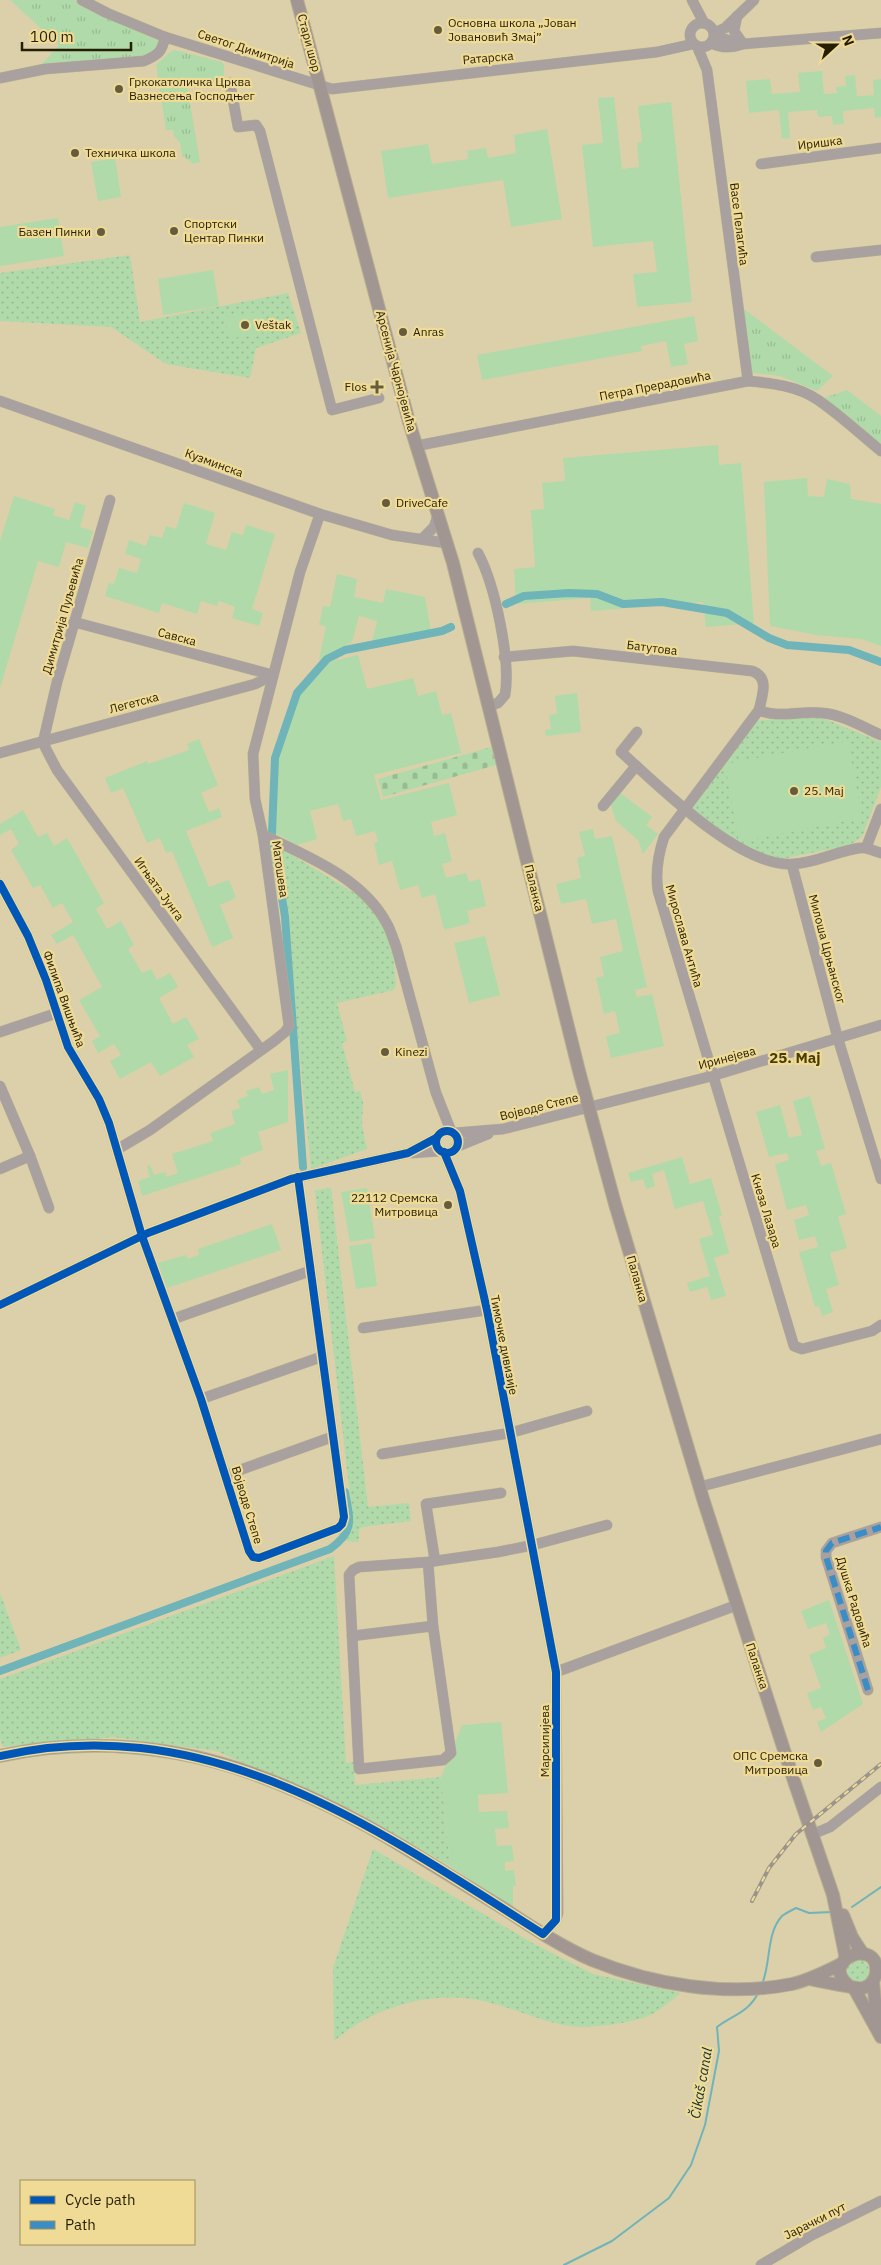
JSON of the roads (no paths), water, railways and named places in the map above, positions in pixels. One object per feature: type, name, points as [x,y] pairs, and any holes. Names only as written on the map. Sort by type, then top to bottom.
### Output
[{"type":"main road","name":"Стари шор","points":[[297,0],[321,86]]},
{"type":"main road","name":"Арсенија Чарнојевића","points":[[321,86],[416,446],[446,543],[474,654]]},
{"type":"main road","name":"Паланка","points":[[474,654],[588,1107],[617,1214],[699,1487],[833,1895],[852,1937],[871,1956]]},
{"type":"main road","points":[[0,1756],[41,1748],[129,1747],[188,1754],[250,1773],[311,1798],[370,1827],[543,1934],[590,1959],[641,1976],[700,1987],[767,1987],[792,1984],[810,1979],[854,1954],[871,1956],[875,1967],[879,2032]]},
{"type":"main road","name":"Паланка","points":[[833,1895],[844,1961]]},
{"type":"main road","points":[[844,1961],[841,1975],[851,1987],[879,2032]]},
{"type":"main road","points":[[810,1979],[864,1988],[876,1977]]},
{"type":"street","name":"Светог Димитрија","points":[[82,0],[107,13],[165,37],[321,86]]},
{"type":"street","name":"Васе Пелагића","points":[[691,0],[704,35],[748,381]]},
{"type":"street","name":"Ратарска","points":[[321,86],[332,88],[353,87],[435,76],[657,52],[686,38],[704,35],[725,28],[754,0]]},
{"type":"street","points":[[738,15],[734,31],[743,44]]},
{"type":"street","points":[[704,35],[743,44],[881,33]]},
{"type":"street","points":[[0,78],[45,69],[144,61],[156,56],[162,50],[165,37]]},
{"type":"street","points":[[230,83],[238,127],[256,125],[260,131],[332,410],[379,398]]},
{"type":"street","name":"Иришка","points":[[761,164],[881,148]]},
{"type":"street","points":[[816,257],[881,250]]},
{"type":"street","name":"Петра Прерадовића","points":[[416,446],[748,381],[770,383],[794,389],[817,399],[881,451]]},
{"type":"street","name":"Кузминска","points":[[0,401],[320,514],[392,535],[446,543]]},
{"type":"street","name":"Димитрија Пуљевића","points":[[44,740],[57,682],[110,500]]},
{"type":"street","name":"Матошева","points":[[118,1149],[150,1130],[285,1032],[290,1019],[255,799],[253,754],[300,572],[320,514]]},
{"type":"street","points":[[422,540],[434,527],[438,515]]},
{"type":"street","points":[[478,553],[490,582],[499,620],[504,657],[505,695],[498,703],[488,706]]},
{"type":"street","name":"Савска","points":[[74,622],[273,675]]},
{"type":"street","name":"Батутова","points":[[504,657],[573,651],[752,671],[758,673],[764,683],[759,710]]},
{"type":"street","name":"Легетска","points":[[0,753],[255,684],[273,675]]},
{"type":"street","points":[[759,710],[772,714],[827,713],[881,734]]},
{"type":"street","name":"Мирослава Антића","points":[[712,1076],[658,891],[656,876],[658,857],[664,836],[759,710]]},
{"type":"street","points":[[637,732],[621,752],[685,808],[744,852],[792,864],[853,849],[866,848],[881,853]]},
{"type":"street","name":"Игњата Јунга","points":[[44,740],[45,747],[56,770],[261,1050]]},
{"type":"street","points":[[603,806],[636,766]]},
{"type":"street","points":[[866,848],[881,808]]},
{"type":"street","points":[[262,835],[299,852],[356,886],[373,904],[387,924],[396,946],[436,1093],[440,1118],[436,1145],[449,1150],[458,1142],[436,1093]]},
{"type":"street","name":"Милоша Црњанског","points":[[792,864],[838,1039],[881,1179]]},
{"type":"street","name":"Филипа Вишњића","points":[[0,884],[28,936],[68,1047],[99,1100],[118,1149],[142,1236]]},
{"type":"street","points":[[0,1032],[57,1013]]},
{"type":"street","name":"Иринејева","points":[[588,1107],[712,1076],[878,1027]]},
{"type":"street","name":"Кнеза Лазара","points":[[712,1076],[794,1346],[802,1349],[872,1331],[881,1325]]},
{"type":"street","points":[[0,1086],[30,1156],[49,1208]]},
{"type":"street","name":"Војводе Степе","points":[[0,1305],[142,1236],[298,1177],[408,1153],[449,1150],[496,1131],[588,1107]]},
{"type":"street","points":[[437,1136],[444,1131],[453,1132]]},
{"type":"street","name":"Војводе Степе","points":[[453,1132],[496,1131]]},
{"type":"street","name":"Војводе Степе","points":[[408,1153],[437,1136]]},
{"type":"street","name":"Тимочке дивизије","points":[[449,1150],[487,1310],[533,1545]]},
{"type":"street","points":[[0,1169],[30,1156]]},
{"type":"street","name":"Војводе Степе","points":[[142,1236],[201,1399],[249,1551],[253,1557],[259,1558],[338,1528],[342,1524],[344,1510],[332,1437],[298,1177]]},
{"type":"street","points":[[173,1319],[310,1271]]},
{"type":"street","points":[[363,1328],[487,1310]]},
{"type":"street","points":[[201,1399],[321,1357]]},
{"type":"street","points":[[382,1454],[510,1434],[587,1411]]},
{"type":"street","name":"Војводе Степе","points":[[226,1475],[332,1437]]},
{"type":"street","points":[[699,1487],[881,1439]]},
{"type":"street","points":[[501,1492],[426,1504],[432,1561],[433,1626],[451,1748],[449,1756],[443,1760],[360,1769],[349,1575],[356,1568],[432,1561],[533,1545],[608,1525]]},
{"type":"street","name":"Душка Радовића","points":[[868,1690],[826,1557],[826,1551],[832,1543],[881,1527]]},
{"type":"street","name":"Марсилијева","points":[[533,1545],[556,1672],[558,1913],[556,1920],[543,1934]]},
{"type":"street","points":[[556,1672],[737,1605]]},
{"type":"street","points":[[352,1636],[433,1626]]},
{"type":"street","points":[[813,1834],[830,1827],[881,1787]]},
{"type":"street","name":"Јарачки пут","points":[[762,2265],[812,2235],[881,2201]]},
{"type":"waterway","points":[[506,604],[524,596],[569,593],[597,594],[623,604],[662,602],[727,613],[769,638],[787,645],[849,650],[881,662]]},
{"type":"waterway","points":[[272,833],[275,758],[297,693],[327,659],[345,650],[442,631],[451,627]]},
{"type":"waterway","points":[[274,846],[285,917],[303,1167]]},
{"type":"waterway","points":[[0,1671],[330,1549],[344,1536],[349,1524],[345,1492]]},
{"type":"waterway","name":"Čikaš canal","points":[[852,1907],[881,1887]]},
{"type":"waterway","name":"Čikaš canal","points":[[762,1984],[773,1931],[782,1916],[796,1908],[809,1913],[832,1912]]},
{"type":"waterway","name":"Čikaš canal","points":[[564,2265],[612,2241],[669,2198],[691,2165],[705,2125],[719,2051],[717,2027],[750,2005],[758,1993]]},
{"type":"railway","points":[[752,1901],[769,1868],[796,1834],[881,1764]]},
{"type":"place","name":"Основна школа „Јован Јовановић Змај”","points":[[438,30]]},
{"type":"place","name":"Гркокатоличка Црква Вазнесења Господњег","points":[[119,89]]},
{"type":"place","name":"Техничка школа","points":[[75,153]]},
{"type":"place","name":"Спортски Центар Пинки","points":[[174,231]]},
{"type":"place","name":"Базен Пинки","points":[[101,232]]},
{"type":"place","name":"Veštak","points":[[245,325]]},
{"type":"place","name":"Anras","points":[[403,332]]},
{"type":"place","name":"Flos","points":[[377,387]]},
{"type":"place","name":"DriveCafe","points":[[386,503]]},
{"type":"place","name":"25. Maj","points":[[794,791]]},
{"type":"place","name":"Kinezi","points":[[385,1052]]},
{"type":"place","name":"22112 Сремска Митровица","points":[[448,1205]]},
{"type":"place","name":"ОПС Сремска Митровица","points":[[818,1763]]},
{"type":"district","name":"25. Мај","points":[[795,1058]]}]
